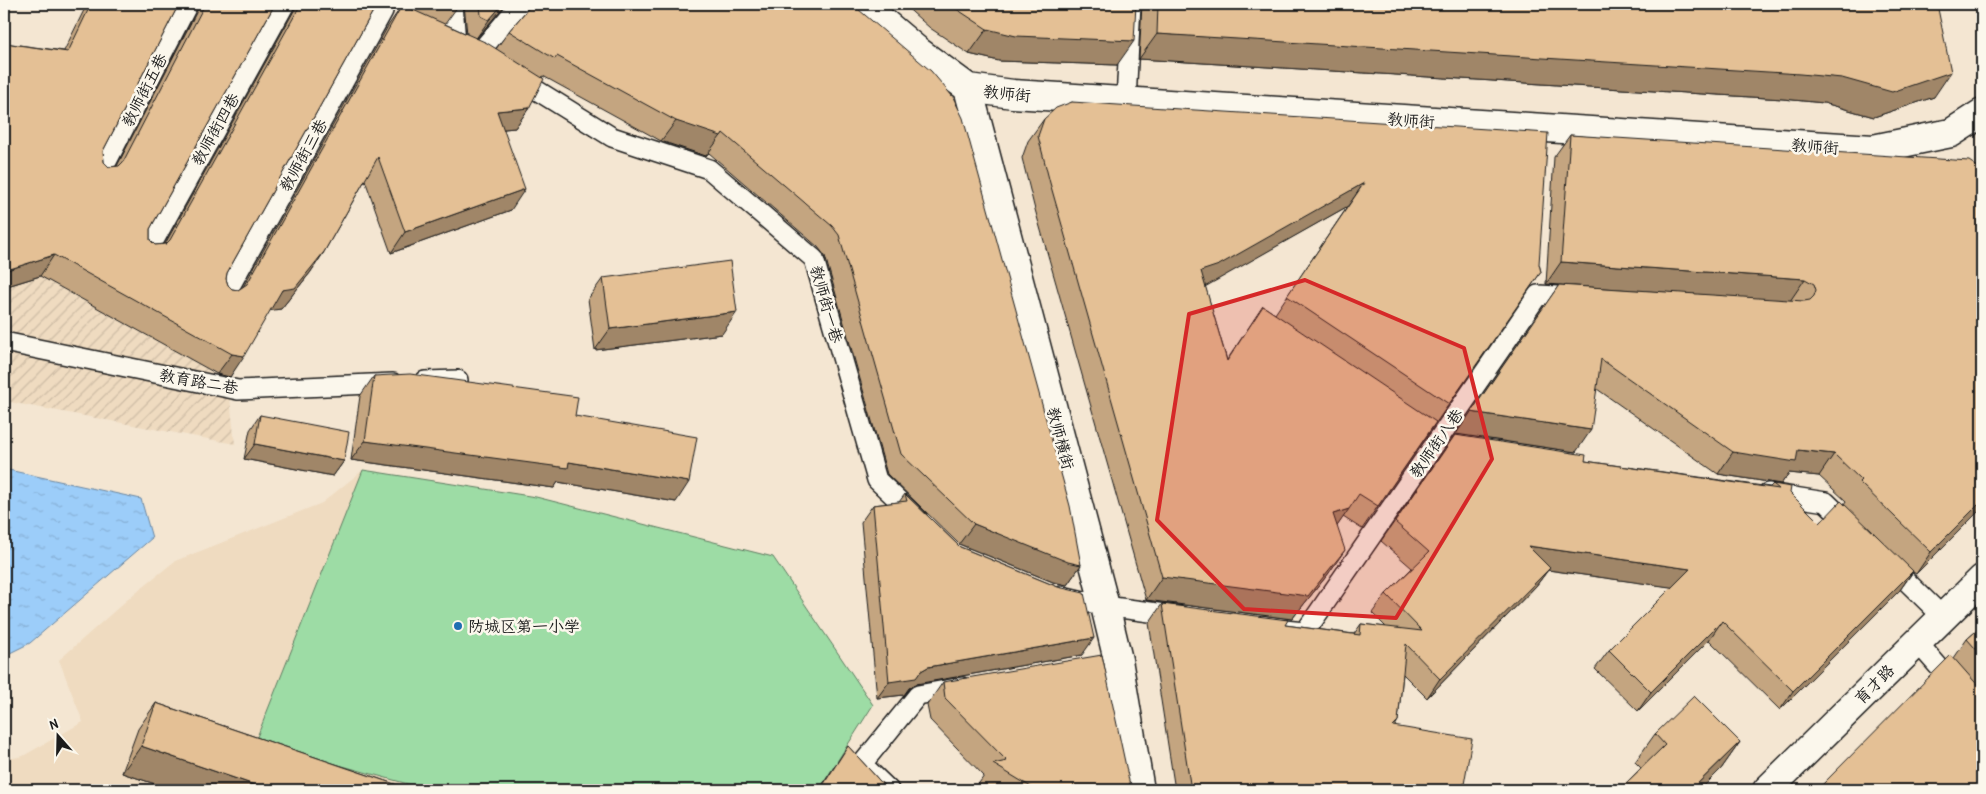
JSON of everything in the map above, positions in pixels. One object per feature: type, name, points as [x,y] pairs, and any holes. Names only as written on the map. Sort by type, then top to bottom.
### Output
[{"type":"street","name":"教师街","points":[[862,4],[919,52],[968,88],[1013,94],[1126,101],[1545,139],[1873,149],[1951,133],[1982,113]]},
{"type":"street","name":"教师横街","points":[[968,88],[1105,606],[1109,662],[1140,790]]},
{"type":"street","name":"育才路","points":[[1767,790],[1982,579]]},
{"type":"lane","name":"教师街五巷","points":[[99,177],[188,4]]},
{"type":"lane","name":"教师街四巷","points":[[146,255],[285,4]]},
{"type":"lane","name":"教师街一巷","points":[[453,4],[448,39],[478,54],[612,137],[709,169],[814,258],[877,480],[933,534]]},
{"type":"lane","points":[[478,54],[520,4]]},
{"type":"lane","points":[[1126,101],[1131,4]]},
{"type":"lane","name":"教师街三巷","points":[[224,299],[383,11]]},
{"type":"lane","name":"教师街八巷","points":[[1267,627],[1304,632],[1436,442],[1537,286],[1596,299]]},
{"type":"lane","name":"教育路二巷","points":[[4,342],[238,390],[458,380]]},
{"type":"lane","points":[[1420,431],[1436,442],[1456,445]]},
{"type":"lane","points":[[1748,490],[1826,502],[1943,617]]},
{"type":"lane","points":[[1041,589],[1105,606],[1200,618]]},
{"type":"lane","points":[[1917,642],[1982,716]]},
{"type":"lane","points":[[889,790],[862,764],[918,695],[975,685]]},
{"type":"highlighted area","points":[[1305,280],[1464,348],[1492,459],[1396,618],[1244,609],[1157,520],[1189,314]]},
{"type":"shaded area","points":[[4,156],[53,283],[228,380],[235,444],[4,401]]},
{"type":"shaded area","name":"防城区第一小学","points":[[363,470],[536,497],[773,557],[873,705],[819,790],[4,790],[4,760],[23,756],[83,722],[59,660],[136,592],[175,561],[322,503]]},
{"type":"green space","name":"防城区第一小学","points":[[363,470],[536,497],[773,557],[873,705],[819,790],[430,790],[255,742]]},
{"type":"water","points":[[4,469],[141,499],[152,538],[30,643],[4,656]]},
{"type":"building","points":[[91,4],[179,4],[103,151],[104,162],[109,167],[119,166],[123,162],[205,4],[275,4],[150,229],[150,240],[155,245],[166,244],[170,240],[301,4],[377,4],[227,273],[226,279],[232,289],[238,290],[247,284],[402,5],[487,43],[544,79],[529,108],[497,111],[525,189],[405,232],[378,157],[324,252],[295,288],[282,290],[244,356],[232,354],[54,255],[4,271],[4,136],[9,135],[4,134],[4,43],[68,52]]},
{"type":"building","points":[[480,4],[503,4],[489,20],[481,16]]},
{"type":"building","points":[[532,4],[852,4],[931,71],[953,97],[963,118],[1070,506],[1081,565],[1068,562],[974,524],[901,454],[839,235],[832,226],[723,133],[721,136],[676,121],[557,56],[555,59],[509,31]]},
{"type":"building","points":[[949,4],[1136,4],[1134,41],[1016,36],[987,29]]},
{"type":"building","points":[[1158,4],[1937,4],[1951,72],[1892,92],[1842,78],[1800,74],[1157,34]]},
{"type":"building","points":[[1072,102],[1548,133],[1539,264],[1541,272],[1449,404],[1287,296],[1364,183],[1219,265],[1201,271],[1227,361],[1263,306],[1436,422],[1378,506],[1359,494],[1349,509],[1333,514],[1345,550],[1308,596],[1162,577],[1038,136],[1044,119],[1056,108]]},
{"type":"building","points":[[1570,135],[1969,161],[1981,169],[1982,501],[1931,552],[1859,482],[1861,480],[1834,454],[1798,450],[1796,462],[1733,452],[1601,359],[1591,430],[1471,412],[1559,285],[1804,301],[1810,300],[1814,296],[1816,290],[1814,284],[1805,279],[1561,262]]},
{"type":"building","points":[[730,261],[737,312],[610,329],[603,278]]},
{"type":"building","points":[[410,374],[578,397],[575,416],[697,437],[689,482],[569,462],[568,468],[365,441],[374,376]]},
{"type":"building","points":[[260,415],[349,432],[344,461],[255,444]]},
{"type":"building","points":[[1455,435],[1586,455],[1585,461],[1779,489],[1773,484],[1791,487],[1790,493],[1820,523],[1841,501],[1913,571],[1793,691],[1722,621],[1651,692],[1609,650],[1690,569],[1528,546],[1550,568],[1440,679],[1406,644],[1398,721],[1393,726],[1472,739],[1463,790],[1191,790],[1162,604],[1288,620],[1285,625],[1360,635],[1361,624],[1422,631],[1386,594],[1429,552],[1395,522]]},
{"type":"building","points":[[905,494],[960,547],[1058,587],[1084,593],[1094,638],[928,667],[921,671],[916,678],[889,682],[873,505],[907,501]]},
{"type":"building","points":[[1982,626],[1982,656],[1967,639]]},
{"type":"building","points":[[1102,655],[1131,790],[1036,790],[993,764],[1007,761],[945,698],[943,682]]},
{"type":"building","points":[[1951,655],[1982,690],[1982,790],[1817,790]]},
{"type":"building","points":[[1694,696],[1740,742],[1691,790],[1619,790],[1665,745],[1655,734]]},
{"type":"building","points":[[156,703],[412,790],[269,790],[141,746]]},
{"type":"building","points":[[848,746],[888,790],[820,790]]},
{"type":"place","name":"防城区第一小学","points":[[458,626]]}]
